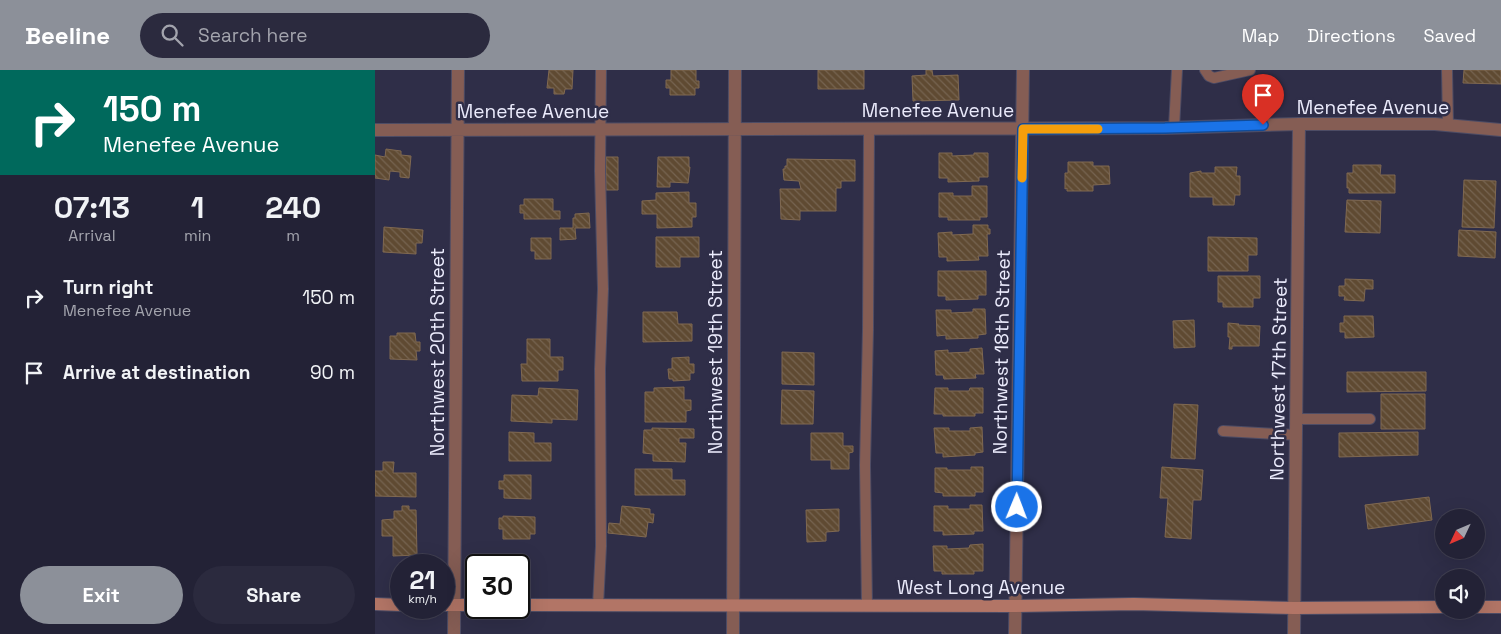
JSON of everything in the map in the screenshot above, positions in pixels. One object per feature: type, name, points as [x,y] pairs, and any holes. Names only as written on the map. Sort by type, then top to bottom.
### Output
[{"type":"main road","points":[[375,604],[390,604]]},
{"type":"main road","name":"West Long Avenue","points":[[530,605],[1016,606],[1134,604],[1294,608],[1435,607]]},
{"type":"main road","points":[[1485,607],[1501,607]]},
{"type":"street","name":"Northwest 20th Street","points":[[450,554],[458,70]]},
{"type":"street","name":"Northwest 19th Street","points":[[733,634],[735,70]]},
{"type":"street","name":"Northwest 18th Street","points":[[1015,634],[1023,70]]},
{"type":"street","name":"Menefee Avenue","points":[[375,130],[1023,129],[1174,128],[1299,124],[1448,125],[1501,130]]},
{"type":"street","name":"Northwest 17th Street","points":[[1294,634],[1299,124]]},
{"type":"street","name":"Northwest 20th Street","points":[[451,619],[454,634]]},
{"type":"lane","points":[[598,606],[601,546],[600,369],[603,288],[600,171],[601,70]]},
{"type":"lane","points":[[1174,128],[1177,70]]},
{"type":"lane","points":[[1205,70],[1209,76],[1214,78],[1250,70]]},
{"type":"lane","points":[[1447,70],[1448,125]]},
{"type":"lane","points":[[867,606],[865,465],[869,129]]},
{"type":"lane","points":[[1296,419],[1369,419]]},
{"type":"lane","points":[[1223,431],[1296,435]]},
{"type":"building","points":[[549,70],[573,70],[572,89],[565,89],[564,94],[554,94],[554,88],[547,88]]},
{"type":"building","points":[[671,70],[696,70],[696,81],[699,81],[699,88],[695,88],[695,95],[670,95],[670,88],[666,88],[666,80],[671,80]]},
{"type":"building","points":[[818,70],[864,70],[864,89],[818,89]]},
{"type":"building","points":[[926,70],[932,70],[933,76],[958,75],[959,100],[913,101],[912,76],[926,75]]},
{"type":"building","points":[[1464,70],[1501,70],[1501,84],[1463,83]]},
{"type":"building","points":[[386,149],[401,151],[401,155],[411,156],[409,178],[400,177],[400,172],[390,171],[389,180],[375,178],[375,155],[385,157]]},
{"type":"building","points":[[939,153],[952,153],[952,156],[988,153],[988,177],[979,177],[979,181],[948,182],[948,178],[939,178]]},
{"type":"building","points":[[606,157],[618,157],[618,190],[606,190]]},
{"type":"building","points":[[658,157],[689,157],[688,183],[670,182],[670,187],[657,187]]},
{"type":"building","points":[[787,159],[855,160],[855,181],[841,181],[841,188],[836,188],[836,211],[800,211],[800,220],[781,219],[780,189],[801,189],[799,181],[784,180],[783,169],[787,166]]},
{"type":"building","points":[[1068,162],[1093,162],[1093,166],[1109,166],[1110,184],[1093,185],[1093,191],[1067,191],[1067,188],[1065,189],[1065,173],[1068,173]]},
{"type":"building","points":[[1353,165],[1381,165],[1380,175],[1395,175],[1395,193],[1349,193],[1347,173],[1353,173]]},
{"type":"building","points":[[1215,167],[1237,167],[1236,176],[1240,176],[1240,195],[1235,195],[1234,205],[1213,205],[1213,197],[1190,197],[1190,173],[1201,171],[1201,173],[1215,173]]},
{"type":"building","points":[[1464,180],[1496,181],[1494,228],[1462,227]]},
{"type":"building","points":[[972,186],[987,186],[987,217],[980,217],[980,220],[948,220],[948,217],[939,217],[939,193],[953,193],[953,196],[972,196]]},
{"type":"building","points":[[689,192],[689,203],[696,203],[696,217],[692,217],[692,227],[657,228],[657,214],[642,214],[642,201],[656,200],[656,193]]},
{"type":"building","points":[[524,199],[553,199],[553,211],[560,211],[560,219],[524,219],[524,213],[520,213],[520,205],[524,205]]},
{"type":"building","points":[[1347,200],[1381,201],[1380,233],[1345,232]]},
{"type":"building","points":[[589,213],[590,228],[575,228],[576,239],[560,240],[560,228],[573,228],[575,214]]},
{"type":"building","points":[[973,225],[988,225],[988,229],[990,229],[990,234],[987,234],[988,256],[978,256],[979,260],[947,261],[947,257],[939,257],[938,233],[952,232],[952,235],[973,234]]},
{"type":"building","points":[[384,227],[423,230],[422,243],[416,243],[416,254],[383,252]]},
{"type":"building","points":[[1459,230],[1496,232],[1495,258],[1458,256]]},
{"type":"building","points":[[656,237],[699,237],[699,257],[680,257],[680,267],[656,267]]},
{"type":"building","points":[[1208,237],[1257,238],[1257,255],[1248,255],[1248,271],[1208,271]]},
{"type":"building","points":[[531,238],[551,238],[551,259],[535,259],[535,251],[531,251]]},
{"type":"building","points":[[938,271],[986,271],[986,295],[978,295],[978,299],[946,300],[946,296],[938,296]]},
{"type":"building","points":[[1218,276],[1260,276],[1260,298],[1253,298],[1253,307],[1223,307],[1223,302],[1218,302]]},
{"type":"building","points":[[1345,279],[1373,280],[1373,289],[1365,289],[1364,301],[1344,300],[1345,296],[1339,296],[1339,286],[1345,286]]},
{"type":"building","points":[[973,309],[985,309],[986,334],[978,335],[978,338],[946,339],[946,335],[937,336],[936,310],[951,310],[951,313],[973,312]]},
{"type":"building","points":[[643,312],[677,312],[678,324],[692,324],[692,341],[643,342]]},
{"type":"building","points":[[1344,316],[1373,316],[1374,337],[1345,338],[1345,332],[1340,332],[1340,323],[1344,323]]},
{"type":"building","points":[[1194,320],[1195,347],[1174,348],[1173,321]]},
{"type":"building","points":[[1228,323],[1260,326],[1259,346],[1232,346],[1232,349],[1229,349]]},
{"type":"building","points":[[397,333],[415,333],[416,342],[420,342],[420,351],[416,351],[417,360],[390,359],[390,336],[397,336]]},
{"type":"building","points":[[527,339],[550,339],[550,357],[563,357],[563,370],[558,370],[558,381],[522,381],[521,364],[527,364]]},
{"type":"building","points":[[982,348],[984,374],[975,374],[976,378],[944,379],[943,375],[936,375],[935,351],[948,350],[948,353],[970,352],[970,349]]},
{"type":"building","points":[[782,352],[814,353],[814,385],[782,384]]},
{"type":"building","points":[[689,357],[689,364],[694,364],[694,373],[690,373],[690,380],[673,381],[673,379],[669,379],[668,369],[672,369],[672,358]]},
{"type":"building","points":[[1347,372],[1426,372],[1426,391],[1347,392]]},
{"type":"building","points":[[684,387],[684,400],[691,400],[691,410],[686,411],[686,422],[645,422],[645,392],[654,392],[654,388]]},
{"type":"building","points":[[539,388],[578,390],[577,420],[552,419],[552,423],[511,421],[512,395],[538,396]]},
{"type":"building","points":[[935,388],[948,388],[948,391],[969,391],[970,388],[983,388],[983,413],[975,413],[975,416],[943,416],[943,414],[934,414]]},
{"type":"building","points":[[782,390],[814,391],[813,424],[781,424]]},
{"type":"building","points":[[1381,394],[1425,394],[1425,429],[1381,429]]},
{"type":"building","points":[[1174,404],[1198,405],[1195,459],[1171,458]]},
{"type":"building","points":[[982,427],[983,452],[975,453],[975,455],[943,457],[943,453],[936,453],[934,428],[949,428],[949,431],[970,431],[970,428]]},
{"type":"building","points":[[652,428],[694,429],[694,438],[679,438],[679,443],[686,443],[685,462],[653,461],[653,454],[643,453],[644,430],[652,430]]},
{"type":"building","points":[[509,432],[534,433],[534,443],[551,443],[551,461],[509,461]]},
{"type":"building","points":[[1418,432],[1418,455],[1339,457],[1339,433]]},
{"type":"building","points":[[811,433],[843,433],[843,446],[853,446],[853,452],[849,453],[849,469],[831,469],[831,460],[811,460]]},
{"type":"building","points":[[383,462],[394,462],[393,473],[416,473],[416,497],[375,496],[375,471],[383,471]]},
{"type":"building","points":[[971,467],[983,467],[983,492],[975,492],[975,496],[943,496],[943,493],[935,492],[935,468],[971,470]]},
{"type":"building","points":[[1162,467],[1203,470],[1201,500],[1193,500],[1191,539],[1165,537],[1168,498],[1160,498]]},
{"type":"building","points":[[635,469],[672,469],[672,480],[685,480],[685,495],[635,495]]},
{"type":"building","points":[[504,475],[531,475],[531,499],[504,498],[504,489],[499,489],[499,481],[504,481]]},
{"type":"building","points":[[1429,497],[1432,520],[1368,529],[1365,505]]},
{"type":"building","points":[[970,505],[982,505],[983,531],[974,531],[974,534],[943,535],[943,531],[934,531],[934,506],[948,506],[948,509],[970,509]]},
{"type":"building","points":[[402,506],[409,506],[409,510],[416,510],[417,554],[393,554],[393,536],[382,536],[382,520],[394,519],[394,511],[402,511]]},
{"type":"building","points":[[622,506],[650,509],[650,514],[654,514],[653,523],[648,522],[646,537],[608,533],[609,523],[620,524]]},
{"type":"building","points":[[839,509],[839,531],[826,532],[826,541],[807,542],[806,510]]},
{"type":"building","points":[[503,516],[535,517],[535,534],[530,534],[530,539],[503,539],[503,529],[499,529],[499,518],[503,518]]},
{"type":"building","points":[[983,544],[983,571],[974,571],[974,574],[942,574],[942,571],[934,571],[933,546],[947,546],[947,549],[969,548],[970,545]]},
{"type":"slow traffic","points":[[1022,178],[1023,129],[1098,129]]},
{"type":"route","points":[[1017,507],[1023,129],[1263,125]]}]
